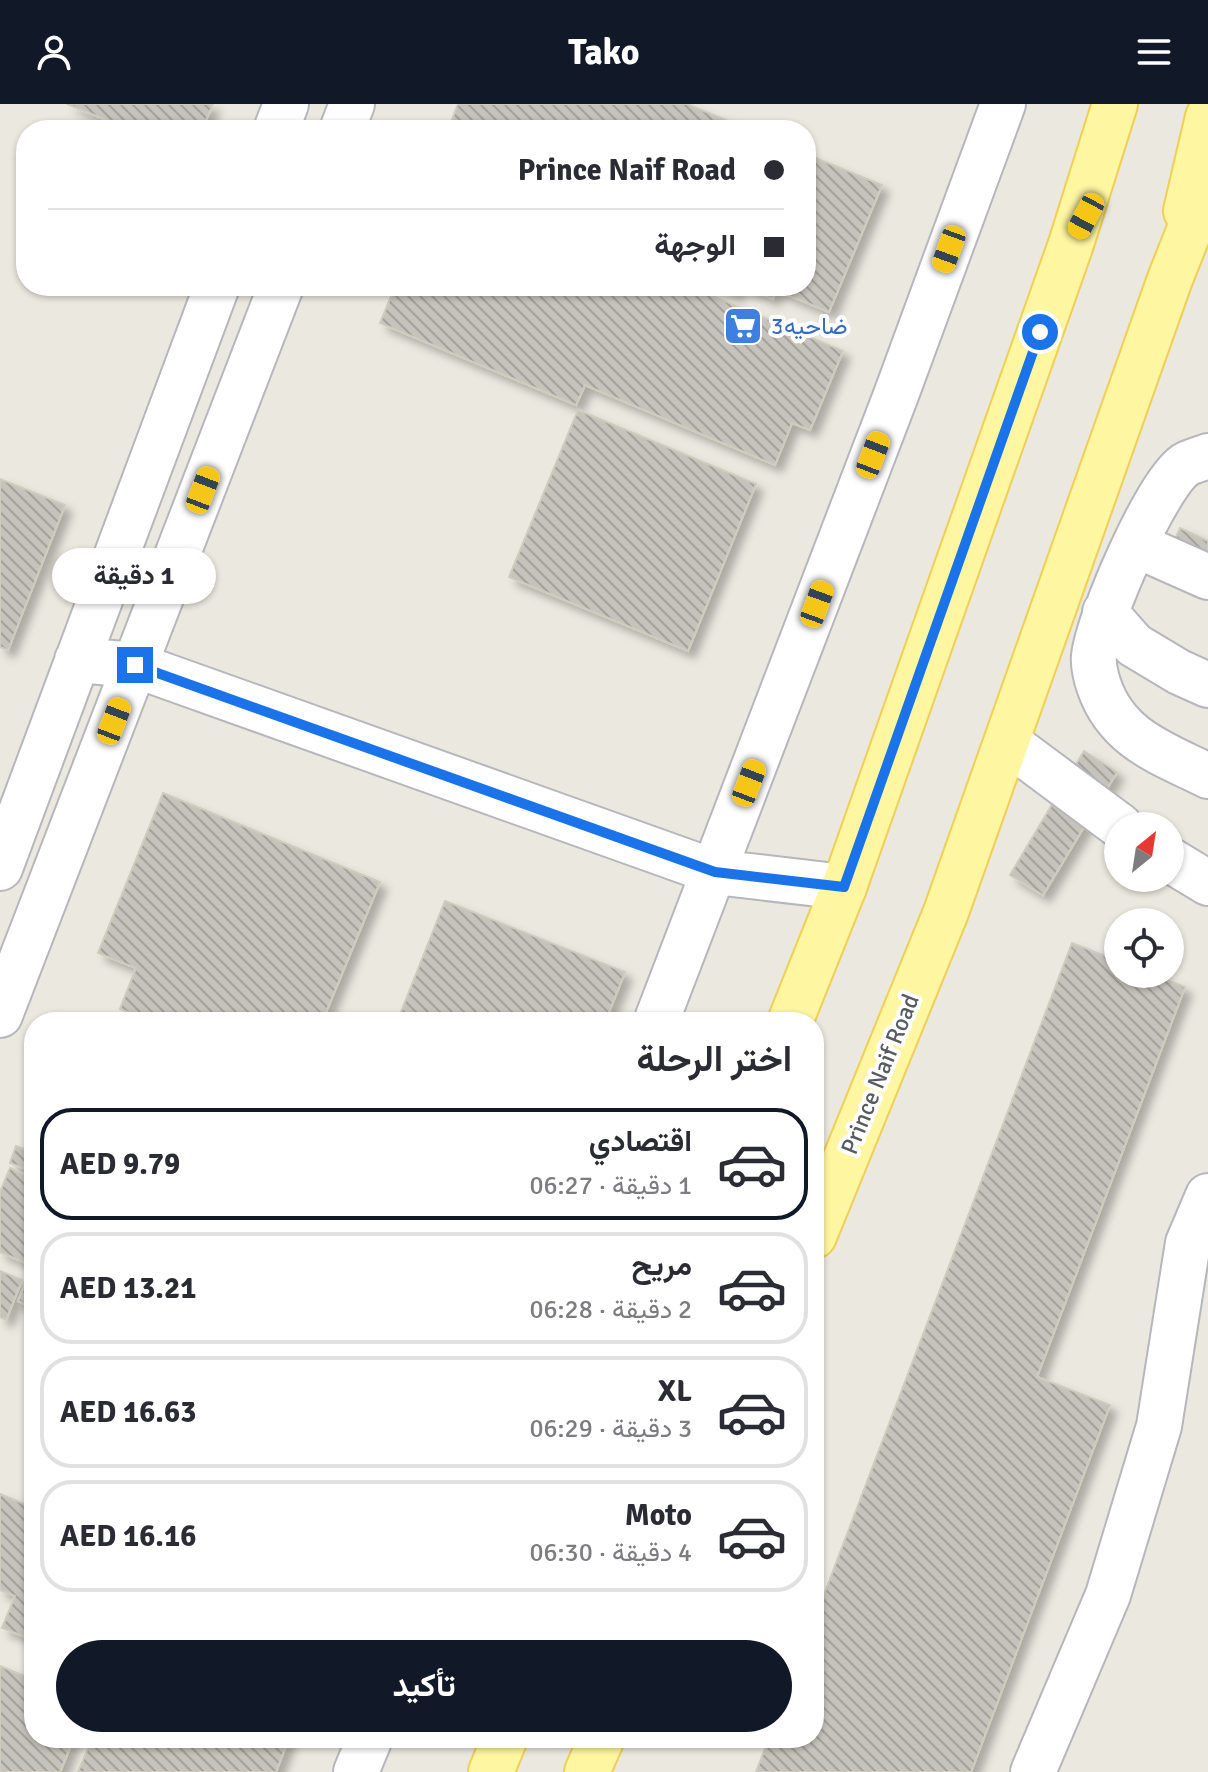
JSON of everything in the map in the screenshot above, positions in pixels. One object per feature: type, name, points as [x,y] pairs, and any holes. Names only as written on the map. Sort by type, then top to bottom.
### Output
[{"type":"main road","points":[[794,1012],[844,887],[1071,244],[1115,104]]},
{"type":"main road","points":[[1071,244],[1144,104]]},
{"type":"main road","points":[[1170,279],[1208,117]]},
{"type":"main road","points":[[1170,279],[1208,183]]},
{"type":"main road","name":"Prince Naif Road","points":[[824,1211],[946,912],[1170,279]]},
{"type":"main road","points":[[491,1772],[501,1748]]},
{"type":"main road","points":[[587,1772],[598,1748]]},
{"type":"street","points":[[660,1012],[1003,104]]},
{"type":"street","points":[[1170,279],[1208,214]]},
{"type":"street","points":[[0,868],[213,296]]},
{"type":"street","points":[[0,1015],[277,296]]},
{"type":"street","points":[[1208,456],[1185,465],[1164,489],[1105,612],[1094,657],[1098,685],[1113,714],[1136,740],[1208,776]]},
{"type":"street","points":[[1136,545],[1208,577]]},
{"type":"street","points":[[1105,612],[1134,645],[1208,685]]},
{"type":"street","points":[[77,660],[135,665],[715,872],[844,887]]},
{"type":"street","points":[[1007,742],[1104,814]]},
{"type":"street","points":[[1184,868],[1208,883]]},
{"type":"street","points":[[1033,1772],[1108,1595],[1159,1426],[1188,1243],[1208,1196]]},
{"type":"street","points":[[356,1772],[366,1748]]},
{"type":"building","points":[[67,104],[213,104],[206,120],[107,120]]},
{"type":"building","points":[[458,104],[687,104],[726,120],[452,120]]},
{"type":"building","points":[[816,158],[882,185],[829,312],[790,296],[816,296]]},
{"type":"building","points":[[391,296],[713,296],[843,351],[810,430],[792,423],[775,465],[585,385],[576,405],[380,323]]},
{"type":"building","points":[[578,410],[756,484],[688,651],[509,577]]},
{"type":"building","points":[[0,479],[65,505],[8,650],[0,647]]},
{"type":"building","points":[[1180,528],[1208,541],[1208,560],[1173,544]]},
{"type":"building","points":[[1084,751],[1117,772],[1043,895],[1010,875]]},
{"type":"building","points":[[163,793],[380,882],[326,1012],[127,1012],[120,1009],[136,968],[98,953]]},
{"type":"building","points":[[445,901],[625,972],[609,1012],[401,1012]]},
{"type":"building","points":[[1072,943],[1104,956],[1104,988],[1185,987],[1037,1377],[1110,1405],[971,1772],[756,1772],[765,1748],[824,1748],[824,1595]]},
{"type":"building","points":[[16,1146],[24,1149],[24,1168],[10,1163]]},
{"type":"building","points":[[10,1168],[24,1174],[24,1262],[0,1252],[0,1192]]},
{"type":"building","points":[[0,1271],[22,1280],[6,1320],[0,1317]]},
{"type":"building","points":[[24,1287],[24,1304],[18,1301]]},
{"type":"building","points":[[0,1494],[24,1504],[24,1636],[2,1628],[15,1596],[0,1590]]},
{"type":"building","points":[[0,1666],[24,1676],[24,1748],[70,1748],[60,1772],[0,1772]]},
{"type":"building","points":[[88,1748],[285,1748],[276,1772],[78,1772]]},
{"type":"place","name":"ضاحيه3","points":[[743,326]]},
{"type":"route","points":[[135,665],[715,872],[844,887],[1040,332]]}]
